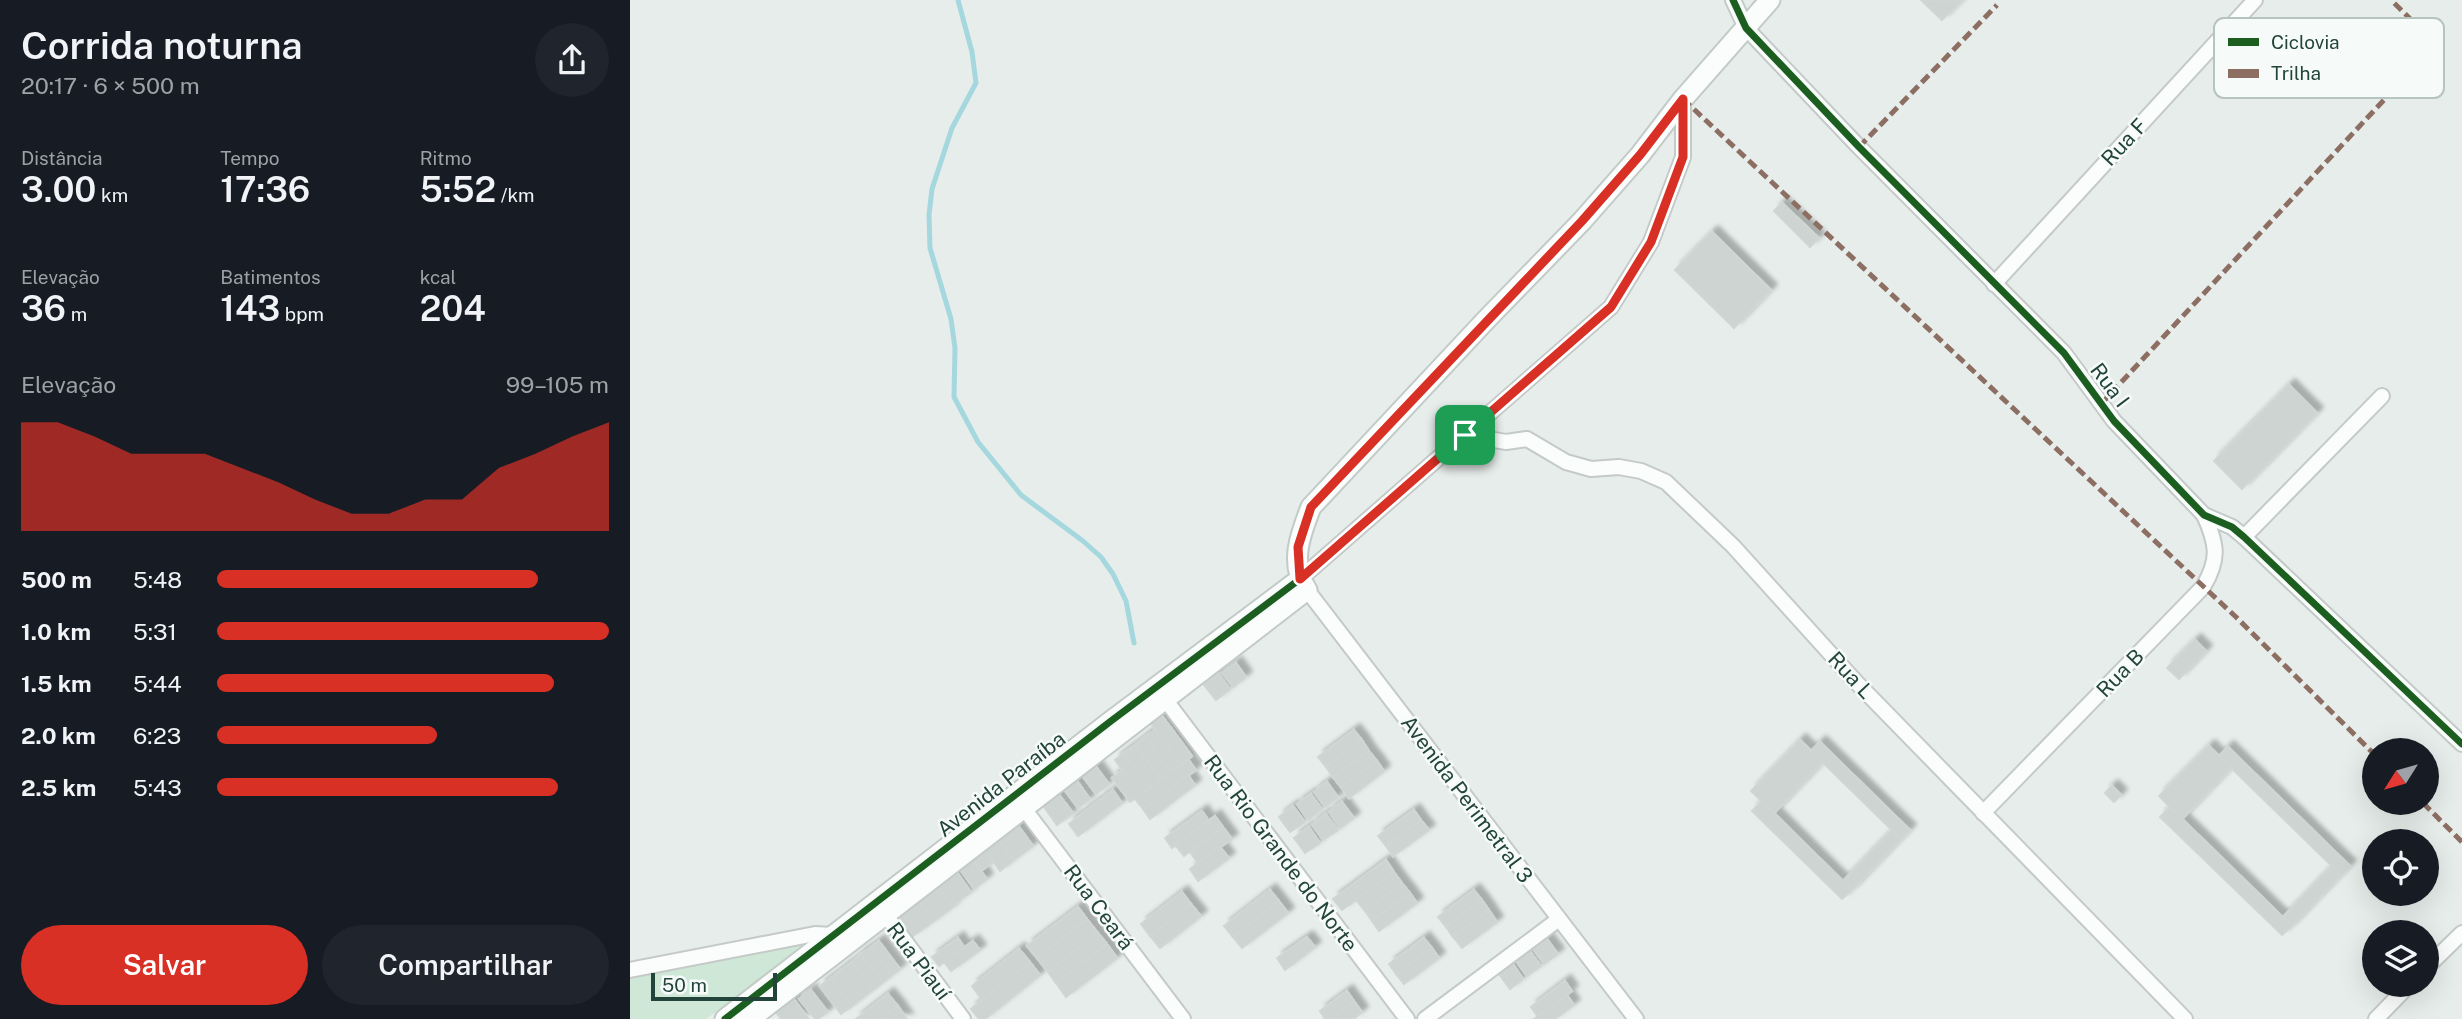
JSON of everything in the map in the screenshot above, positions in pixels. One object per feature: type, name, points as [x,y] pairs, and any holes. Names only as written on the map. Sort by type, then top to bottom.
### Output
[{"type":"street","name":"Rua I","points":[[1733,0],[1746,28],[1859,148],[2064,354],[2114,421],[2204,514],[2232,527],[2244,537],[2462,744]]},
{"type":"street","points":[[1303,585],[1298,547],[1311,507],[1582,221],[1640,155],[1683,99],[1770,0]]},
{"type":"street","name":"Rua F","points":[[2238,18],[2255,0]]},
{"type":"street","name":"Rua F","points":[[1994,284],[2214,45]]},
{"type":"street","points":[[1303,585],[1465,435],[1611,307],[1651,242],[1683,157],[1683,99]]},
{"type":"street","points":[[2244,537],[2382,396]]},
{"type":"street","name":"Rua L","points":[[1465,435],[1506,442],[1527,439],[1566,462],[1591,469],[1619,467],[1641,471],[1666,482],[1732,546],[1856,682],[2185,1019]]},
{"type":"street","name":"Rua B","points":[[1983,813],[2203,587],[2215,560],[2216,546],[2204,514]]},
{"type":"street","name":"Avenida Paraíba","points":[[738,1017],[1303,585]]},
{"type":"street","name":"Avenida Perimetral 3","points":[[1303,585],[1636,1019]]},
{"type":"street","name":"Rua Rio Grande do Norte","points":[[1160,693],[1407,1019]]},
{"type":"street","name":"Rua Ceará","points":[[1019,802],[1183,1019]]},
{"type":"street","name":"Avenida Paraíba","points":[[738,1017],[832,934],[881,909]]},
{"type":"street","name":"Rua Piauí","points":[[881,909],[963,1019]]},
{"type":"street","points":[[1425,1019],[1559,919]]},
{"type":"street","points":[[2439,955],[2462,933]]},
{"type":"street","points":[[630,970],[815,934],[832,934]]},
{"type":"street","points":[[2376,1019],[2397,997]]},
{"type":"green space","points":[[808,942],[706,1019],[630,1019],[630,979]]},
{"type":"building","points":[[1921,0],[1962,0],[1942,20]]},
{"type":"building","points":[[1782,203],[1819,238],[1810,247],[1774,211]]},
{"type":"building","points":[[1712,232],[1771,290],[1734,328],[1675,270]]},
{"type":"building","points":[[2289,385],[2317,413],[2242,489],[2214,461]]},
{"type":"building","points":[[2195,640],[2206,651],[2179,679],[2167,668]]},
{"type":"building","points":[[1236,663],[1246,677],[1233,687],[1222,673]]},
{"type":"building","points":[[1219,674],[1230,689],[1216,700],[1204,685]]},
{"type":"building","points":[[1160,713],[1192,756],[1181,765],[1149,721]]},
{"type":"building","points":[[1155,730],[1181,765],[1171,772],[1145,737]]},
{"type":"building","points":[[1354,730],[1362,740],[1326,767],[1318,757]]},
{"type":"building","points":[[1145,737],[1171,772],[1161,779],[1135,745]]},
{"type":"building","points":[[1362,740],[1369,751],[1333,777],[1326,767]]},
{"type":"building","points":[[1800,740],[1823,762],[1774,813],[1751,791]]},
{"type":"building","points":[[1820,742],[1910,830],[1901,839],[1811,751]]},
{"type":"building","points":[[1135,745],[1161,779],[1150,787],[1124,753]]},
{"type":"building","points":[[2209,746],[2231,768],[2182,819],[2159,796]]},
{"type":"building","points":[[2228,747],[2350,866],[2341,875],[2219,756]]},
{"type":"building","points":[[1369,751],[1377,761],[1341,787],[1333,777]]},
{"type":"building","points":[[1124,753],[1150,787],[1140,795],[1115,760]]},
{"type":"building","points":[[1188,759],[1196,770],[1143,809],[1135,799]]},
{"type":"building","points":[[1091,760],[1109,784],[1096,794],[1078,770]]},
{"type":"building","points":[[1377,761],[1384,771],[1349,798],[1341,787]]},
{"type":"building","points":[[1123,770],[1140,795],[1130,802],[1112,778]]},
{"type":"building","points":[[1073,775],[1090,799],[1078,808],[1060,784]]},
{"type":"building","points":[[1188,775],[1195,785],[1150,819],[1143,809]]},
{"type":"building","points":[[1327,782],[1338,797],[1325,807],[1314,792]]},
{"type":"building","points":[[2112,786],[2121,795],[2114,802],[2105,793]]},
{"type":"building","points":[[1055,789],[1073,813],[1057,825],[1039,800]]},
{"type":"building","points":[[1113,790],[1122,803],[1078,836],[1069,824]]},
{"type":"building","points":[[1311,794],[1322,809],[1308,820],[1297,804]]},
{"type":"building","points":[[1762,801],[1852,890],[1842,899],[1752,811]]},
{"type":"building","points":[[1342,802],[1354,818],[1340,828],[1329,812]]},
{"type":"building","points":[[1293,806],[1305,822],[1290,832],[1279,817]]},
{"type":"building","points":[[2170,807],[2292,926],[2282,935],[2160,817]]},
{"type":"building","points":[[1414,810],[1421,820],[1386,846],[1378,836]]},
{"type":"building","points":[[1202,811],[1209,821],[1172,848],[1165,838]]},
{"type":"building","points":[[1326,814],[1338,830],[1323,840],[1312,825]]},
{"type":"building","points":[[1215,816],[1223,827],[1184,856],[1175,845]]},
{"type":"building","points":[[1014,820],[1033,846],[1014,860],[995,834]]},
{"type":"building","points":[[1421,820],[1429,830],[1393,856],[1386,846]]},
{"type":"building","points":[[1223,827],[1232,839],[1198,863],[1190,852]]},
{"type":"building","points":[[1309,827],[1320,843],[1305,853],[1294,838]]},
{"type":"building","points":[[1892,830],[1901,839],[1852,890],[1843,881]]},
{"type":"building","points":[[998,839],[1014,860],[1000,871],[984,849]]},
{"type":"building","points":[[1220,847],[1229,858],[1198,881],[1190,869]]},
{"type":"building","points":[[984,849],[993,862],[981,871],[972,859]]},
{"type":"building","points":[[972,859],[987,879],[974,889],[959,868]]},
{"type":"building","points":[[1386,860],[1394,872],[1356,900],[1348,888]]},
{"type":"building","points":[[2332,866],[2341,875],[2292,926],[2283,917]]},
{"type":"building","points":[[954,868],[971,892],[952,906],[935,882]]},
{"type":"building","points":[[1394,872],[1402,883],[1365,911],[1356,900]]},
{"type":"building","points":[[935,882],[953,907],[934,921],[916,896]]},
{"type":"building","points":[[1402,883],[1410,893],[1372,921],[1365,911]]},
{"type":"building","points":[[1348,888],[1356,900],[1342,910],[1333,899]]},
{"type":"building","points":[[1270,890],[1279,901],[1233,937],[1224,926]]},
{"type":"building","points":[[1474,890],[1482,900],[1446,927],[1438,917]]},
{"type":"building","points":[[1182,892],[1191,904],[1150,936],[1141,924]]},
{"type":"building","points":[[1410,893],[1417,903],[1379,931],[1372,921]]},
{"type":"building","points":[[916,897],[934,921],[913,936],[895,912]]},
{"type":"building","points":[[1482,900],[1489,910],[1453,937],[1446,927]]},
{"type":"building","points":[[1279,901],[1288,913],[1242,948],[1233,937]]},
{"type":"building","points":[[1191,904],[1201,916],[1160,948],[1150,936]]},
{"type":"building","points":[[1078,907],[1087,919],[1037,958],[1027,946]]},
{"type":"building","points":[[1489,910],[1497,922],[1462,948],[1453,937]]},
{"type":"building","points":[[1087,919],[1098,933],[1048,972],[1037,958]]},
{"type":"building","points":[[1098,933],[1107,944],[1056,983],[1048,972]]},
{"type":"building","points":[[1307,937],[1315,947],[1285,970],[1277,958]]},
{"type":"building","points":[[958,938],[964,947],[939,966],[932,957]]},
{"type":"building","points":[[1424,938],[1432,948],[1396,974],[1389,964]]},
{"type":"building","points":[[1547,939],[1558,954],[1544,964],[1533,949]]},
{"type":"building","points":[[879,941],[900,969],[892,975],[871,947]]},
{"type":"building","points":[[973,941],[980,950],[951,971],[944,962]]},
{"type":"building","points":[[1107,944],[1117,958],[1066,997],[1056,983]]},
{"type":"building","points":[[871,947],[892,975],[883,982],[861,954]]},
{"type":"building","points":[[1432,948],[1439,958],[1404,984],[1396,974]]},
{"type":"building","points":[[1019,949],[1030,962],[982,1000],[972,986]]},
{"type":"building","points":[[1530,951],[1541,966],[1527,976],[1516,961]]},
{"type":"building","points":[[861,954],[883,982],[873,990],[852,962]]},
{"type":"building","points":[[852,962],[873,990],[862,998],[841,970]]},
{"type":"building","points":[[1030,962],[1040,975],[985,1019],[979,1019],[971,1009]]},
{"type":"building","points":[[1513,964],[1523,979],[1510,989],[1499,974]]},
{"type":"building","points":[[841,970],[862,998],[852,1006],[831,978]]},
{"type":"building","points":[[831,978],[852,1006],[841,1014],[820,986]]},
{"type":"building","points":[[1565,981],[1572,991],[1538,1017],[1531,1007]]},
{"type":"building","points":[[811,990],[828,1012],[818,1019],[815,1019],[799,999]]},
{"type":"building","points":[[1347,991],[1354,1001],[1330,1019],[1325,1019],[1320,1011]]},
{"type":"building","points":[[790,994],[809,1019],[781,1019],[773,1008]]},
{"type":"building","points":[[888,994],[898,1006],[881,1019],[856,1019]]},
{"type":"building","points":[[1567,995],[1574,1005],[1555,1019],[1534,1019]]},
{"type":"building","points":[[1354,1001],[1362,1012],[1355,1018],[1330,1019]]},
{"type":"building","points":[[898,1006],[907,1019],[881,1019]]},
{"type":"waterway","points":[[958,0],[972,52],[976,83],[952,128],[932,189],[929,215],[930,248],[951,319],[955,348],[954,397],[978,442],[1021,495],[1101,557],[1126,601],[1134,643]]},
{"type":"marked path","points":[[2391,0],[2409,18]]},
{"type":"marked path","points":[[1859,147],[1997,5]]},
{"type":"marked path","points":[[2101,404],[2386,98]]},
{"type":"marked path","points":[[1683,99],[2236,617],[2362,742]]},
{"type":"marked path","points":[[2436,816],[2462,842]]},
{"type":"cycle path","points":[[1733,0],[1746,28],[1859,147],[2064,353],[2114,421],[2204,515],[2232,527],[2244,537],[2462,744]]},
{"type":"cycle path","points":[[725,1019],[1300,579],[1611,307],[1651,242],[1683,157],[1683,99]]},
{"type":"route","points":[[1683,99],[1683,157],[1651,242],[1611,307],[1465,435],[1300,579],[1298,547],[1311,507],[1582,221],[1640,155],[1683,99]]}]
